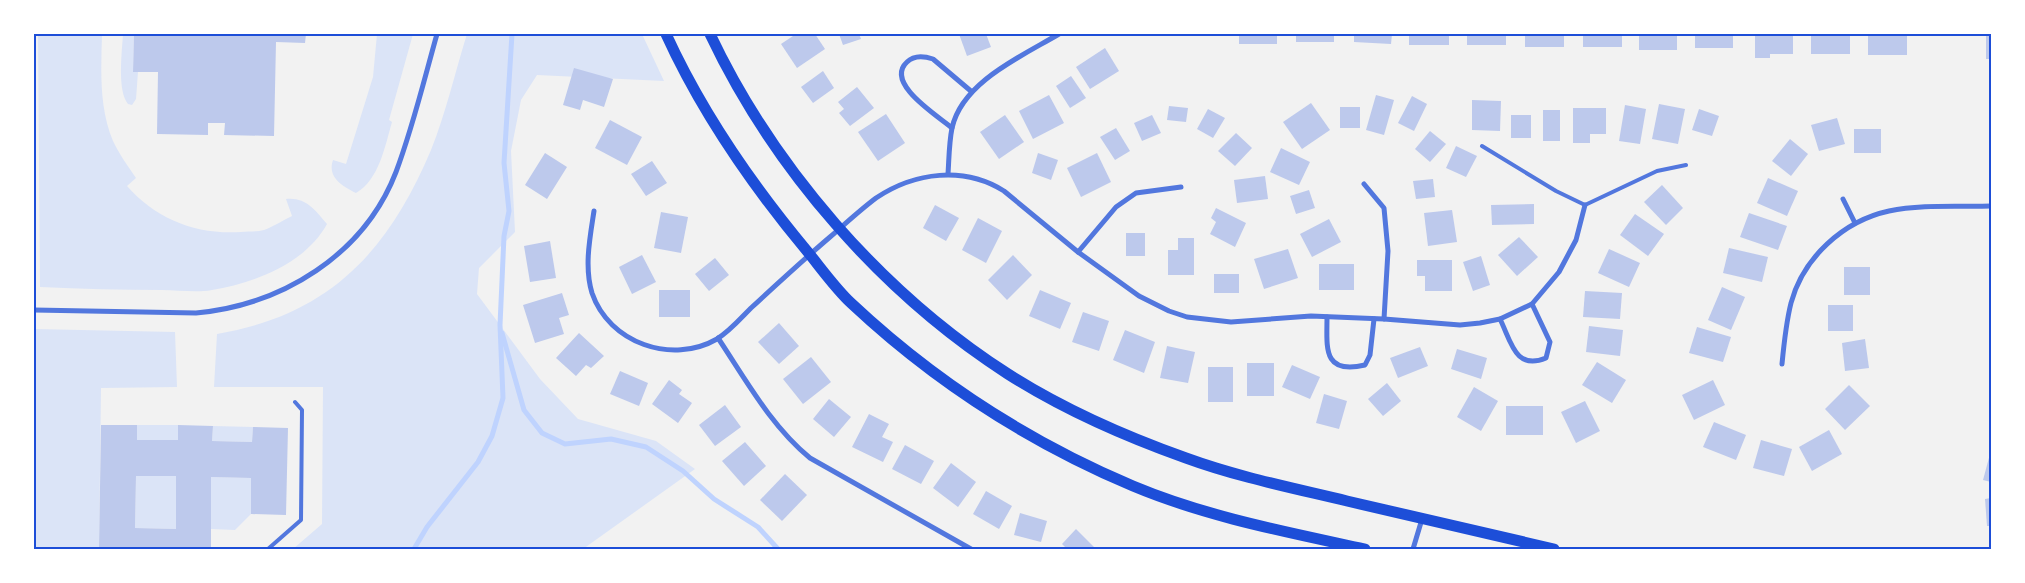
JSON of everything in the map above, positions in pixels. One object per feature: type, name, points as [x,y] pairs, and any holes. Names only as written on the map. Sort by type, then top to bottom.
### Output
[{"type":"main road","points":[[666,34],[686,74],[738,160],[775,212],[849,301],[895,343],[982,406],[1061,452],[1134,486],[1173,500],[1263,526],[1365,549]]},
{"type":"main road","points":[[710,34],[758,119],[806,187],[839,229],[873,264],[944,328],[1008,374],[1084,416],[1118,432],[1188,459],[1266,482],[1554,549]]},
{"type":"street","points":[[34,310],[210,312],[258,301],[299,283],[314,274],[338,254],[365,225],[381,203],[396,173],[437,34]]},
{"type":"street","points":[[948,174],[952,128],[965,99],[989,77],[1059,34]]},
{"type":"street","points":[[952,128],[906,89],[901,79],[901,70],[907,62],[917,56],[933,59],[972,92]]},
{"type":"street","points":[[594,211],[589,252],[589,273],[592,292],[597,305],[607,320],[631,340],[661,350],[694,347],[718,338],[876,198],[896,186],[913,180],[948,174],[964,175],[994,184],[1078,252],[1139,296],[1169,311],[1187,317],[1231,322],[1327,317],[1374,318],[1460,325],[1500,319],[1532,304],[1559,272],[1576,240],[1585,205]]},
{"type":"street","points":[[1364,184],[1384,208],[1388,251],[1384,319]]},
{"type":"street","points":[[1078,252],[1116,207],[1136,193],[1180,187]]},
{"type":"street","points":[[1843,198],[1855,223]]},
{"type":"street","points":[[1782,364],[1790,309],[1802,278],[1814,259],[1842,230],[1855,223],[1890,211],[1991,206]]},
{"type":"street","points":[[1500,319],[1518,356],[1527,362],[1537,362],[1546,358],[1550,342],[1532,304]]},
{"type":"street","points":[[1327,317],[1328,353],[1332,360],[1341,366],[1351,368],[1365,365],[1370,355],[1374,318]]},
{"type":"street","points":[[718,338],[771,417],[793,444],[810,458],[970,549]]},
{"type":"street","points":[[1413,549],[1422,519]]},
{"type":"lane","points":[[1482,146],[1556,191],[1585,205],[1657,170],[1686,165]]},
{"type":"lane","points":[[268,549],[301,520],[302,410],[295,402]]},
{"type":"shaded area","points":[[38,34],[102,34],[102,89],[108,128],[118,151],[136,178],[127,186],[151,208],[178,222],[208,231],[261,231],[292,216],[286,199],[293,199],[305,202],[327,224],[306,250],[292,261],[261,277],[228,287],[193,291],[40,287]]},
{"type":"shaded area","points":[[123,34],[134,34],[133,72],[138,72],[136,99],[132,105],[128,104],[122,90]]},
{"type":"shaded area","points":[[377,34],[413,34],[389,120],[392,122],[384,152],[370,180],[356,193],[337,180],[332,171],[332,166],[333,160],[346,164],[373,77]]},
{"type":"shaded area","points":[[467,34],[642,34],[664,81],[537,75],[521,100],[511,151],[515,232],[479,268],[477,294],[540,379],[578,419],[656,441],[695,469],[583,549],[293,549],[322,524],[323,387],[214,387],[217,334],[257,325],[292,312],[323,294],[350,273],[374,248],[395,219],[414,186],[431,150],[446,107]]},
{"type":"shaded area","points":[[34,329],[175,332],[177,387],[101,388],[99,549],[36,549]]},
{"type":"shaded area","points":[[137,425],[178,425],[178,440],[137,440]]},
{"type":"shaded area","points":[[213,426],[253,427],[252,442],[212,441]]},
{"type":"shaded area","points":[[136,476],[176,476],[176,529],[135,528]]},
{"type":"shaded area","points":[[211,477],[251,478],[251,514],[235,530],[211,529]]},
{"type":"building","points":[[134,34],[306,34],[305,43],[276,42],[274,136],[224,135],[225,123],[208,123],[208,135],[157,134],[158,72],[133,72]]},
{"type":"building","points":[[796,34],[815,34],[825,49],[797,68],[781,44]]},
{"type":"building","points":[[839,34],[859,34],[861,39],[843,45]]},
{"type":"building","points":[[959,34],[986,34],[991,47],[967,56]]},
{"type":"building","points":[[1239,34],[1277,34],[1277,44],[1239,44]]},
{"type":"building","points":[[1296,34],[1334,34],[1334,42],[1296,42]]},
{"type":"building","points":[[1354,34],[1392,34],[1391,44],[1354,42]]},
{"type":"building","points":[[1409,34],[1449,34],[1449,45],[1409,45]]},
{"type":"building","points":[[1467,34],[1506,34],[1506,45],[1467,45]]},
{"type":"building","points":[[1525,34],[1564,34],[1564,47],[1525,47]]},
{"type":"building","points":[[1583,34],[1622,34],[1622,47],[1583,47]]},
{"type":"building","points":[[1639,34],[1677,34],[1677,50],[1639,50]]},
{"type":"building","points":[[1695,34],[1733,34],[1733,48],[1695,48]]},
{"type":"building","points":[[1755,34],[1793,34],[1793,54],[1770,54],[1770,58],[1755,58]]},
{"type":"building","points":[[1811,34],[1850,34],[1850,54],[1811,54]]},
{"type":"building","points":[[1868,34],[1907,34],[1907,55],[1868,55]]},
{"type":"building","points":[[1986,34],[1991,34],[1991,59],[1986,59]]},
{"type":"building","points":[[1105,48],[1119,71],[1090,89],[1076,67]]},
{"type":"building","points":[[574,68],[613,79],[604,107],[583,100],[580,110],[563,105]]},
{"type":"building","points":[[823,71],[834,88],[813,103],[801,87]]},
{"type":"building","points":[[1071,76],[1086,98],[1070,108],[1056,86]]},
{"type":"building","points":[[857,87],[874,108],[850,126],[839,113],[844,109],[838,102]]},
{"type":"building","points":[[1049,95],[1064,123],[1033,139],[1019,111]]},
{"type":"building","points":[[1376,95],[1394,100],[1384,135],[1366,130]]},
{"type":"building","points":[[1412,96],[1427,104],[1414,131],[1398,123]]},
{"type":"building","points":[[1472,100],[1501,101],[1500,131],[1472,130]]},
{"type":"building","points":[[1311,103],[1330,130],[1302,149],[1283,122]]},
{"type":"building","points":[[1659,104],[1685,109],[1678,144],[1652,139]]},
{"type":"building","points":[[1625,105],[1646,109],[1640,144],[1619,141]]},
{"type":"building","points":[[1169,106],[1188,108],[1186,122],[1167,120]]},
{"type":"building","points":[[1340,107],[1360,107],[1360,128],[1340,128]]},
{"type":"building","points":[[1573,108],[1606,108],[1606,134],[1590,134],[1590,143],[1573,143]]},
{"type":"building","points":[[1208,109],[1225,118],[1213,138],[1197,129]]},
{"type":"building","points":[[1699,109],[1719,116],[1712,136],[1692,130]]},
{"type":"building","points":[[1543,110],[1560,110],[1560,141],[1543,141]]},
{"type":"building","points":[[886,114],[905,143],[878,161],[858,132]]},
{"type":"building","points":[[1005,115],[1024,142],[999,159],[980,132]]},
{"type":"building","points":[[1152,115],[1161,133],[1142,141],[1134,123]]},
{"type":"building","points":[[1511,115],[1531,115],[1531,138],[1511,138]]},
{"type":"building","points":[[1837,118],[1845,144],[1819,151],[1811,125]]},
{"type":"building","points":[[610,120],[642,137],[627,165],[595,148]]},
{"type":"building","points":[[1116,128],[1130,151],[1115,160],[1100,137]]},
{"type":"building","points":[[1854,129],[1881,129],[1881,153],[1854,153]]},
{"type":"building","points":[[1430,131],[1446,144],[1430,162],[1415,149]]},
{"type":"building","points":[[1236,133],[1252,148],[1235,166],[1218,151]]},
{"type":"building","points":[[1790,139],[1808,154],[1791,176],[1772,161]]},
{"type":"building","points":[[1456,146],[1477,156],[1466,177],[1446,168]]},
{"type":"building","points":[[1281,148],[1310,162],[1299,185],[1270,172]]},
{"type":"building","points":[[545,153],[567,167],[547,199],[525,185]]},
{"type":"building","points":[[1038,153],[1058,160],[1051,180],[1032,173]]},
{"type":"building","points":[[1097,153],[1111,182],[1081,197],[1067,168]]},
{"type":"building","points":[[652,161],[667,183],[646,196],[631,174]]},
{"type":"building","points":[[1265,176],[1268,199],[1237,203],[1234,180]]},
{"type":"building","points":[[1768,178],[1798,191],[1787,216],[1757,203]]},
{"type":"building","points":[[1433,179],[1435,197],[1416,199],[1413,181]]},
{"type":"building","points":[[1662,185],[1683,208],[1666,225],[1644,202]]},
{"type":"building","points":[[1309,190],[1315,208],[1296,214],[1290,196]]},
{"type":"building","points":[[1534,204],[1534,224],[1492,225],[1491,205]]},
{"type":"building","points":[[935,205],[959,218],[946,241],[923,228]]},
{"type":"building","points":[[1216,208],[1246,223],[1235,247],[1210,234],[1216,222],[1211,218]]},
{"type":"building","points":[[1452,210],[1457,242],[1428,246],[1424,213]]},
{"type":"building","points":[[661,212],[688,217],[681,253],[654,248]]},
{"type":"building","points":[[1749,213],[1787,226],[1778,250],[1740,237]]},
{"type":"building","points":[[1635,214],[1664,234],[1648,256],[1620,235]]},
{"type":"building","points":[[978,218],[1002,231],[986,263],[962,250]]},
{"type":"building","points":[[1329,219],[1341,242],[1312,257],[1300,234]]},
{"type":"building","points":[[1126,233],[1145,233],[1145,256],[1126,256]]},
{"type":"building","points":[[1519,237],[1538,257],[1517,276],[1498,255]]},
{"type":"building","points":[[1178,238],[1194,238],[1194,275],[1168,275],[1168,250],[1178,250]]},
{"type":"building","points":[[550,241],[556,278],[530,282],[524,246]]},
{"type":"building","points":[[1729,248],[1768,257],[1762,282],[1723,273]]},
{"type":"building","points":[[1288,249],[1298,278],[1264,289],[1254,259]]},
{"type":"building","points":[[1609,249],[1640,263],[1629,287],[1598,273]]},
{"type":"building","points":[[642,255],[656,282],[632,294],[619,267]]},
{"type":"building","points":[[1013,255],[1032,275],[1007,300],[988,280]]},
{"type":"building","points":[[1481,256],[1490,285],[1473,291],[1463,262]]},
{"type":"building","points":[[715,258],[729,275],[709,291],[695,274]]},
{"type":"building","points":[[1417,260],[1452,260],[1452,291],[1425,291],[1425,276],[1417,276]]},
{"type":"building","points":[[1319,264],[1354,264],[1354,290],[1319,290]]},
{"type":"building","points":[[1844,267],[1870,267],[1870,295],[1844,295]]},
{"type":"building","points":[[1214,274],[1239,274],[1239,293],[1214,293]]},
{"type":"building","points":[[1722,287],[1745,297],[1731,330],[1708,320]]},
{"type":"building","points":[[659,290],[690,290],[690,317],[659,317]]},
{"type":"building","points":[[1040,290],[1071,303],[1060,329],[1029,316]]},
{"type":"building","points":[[1585,291],[1622,293],[1620,319],[1583,317]]},
{"type":"building","points":[[562,293],[569,315],[559,318],[564,334],[535,343],[523,305]]},
{"type":"building","points":[[1828,305],[1853,305],[1853,331],[1828,331]]},
{"type":"building","points":[[1083,312],[1109,321],[1099,351],[1072,342]]},
{"type":"building","points":[[779,323],[799,346],[779,364],[758,342]]},
{"type":"building","points":[[1589,326],[1623,330],[1620,356],[1586,352]]},
{"type":"building","points":[[1697,327],[1731,337],[1723,362],[1689,353]]},
{"type":"building","points":[[1125,330],[1155,342],[1144,373],[1113,360]]},
{"type":"building","points":[[579,333],[604,356],[591,368],[586,365],[576,376],[556,358]]},
{"type":"building","points":[[1865,339],[1869,368],[1845,371],[1842,343]]},
{"type":"building","points":[[1167,346],[1195,352],[1188,383],[1160,378]]},
{"type":"building","points":[[1420,347],[1428,366],[1398,378],[1390,358]]},
{"type":"building","points":[[1457,349],[1487,358],[1481,379],[1451,369]]},
{"type":"building","points":[[811,357],[831,382],[803,404],[783,379]]},
{"type":"building","points":[[1597,362],[1626,380],[1612,403],[1582,385]]},
{"type":"building","points":[[1247,363],[1274,363],[1274,396],[1247,396]]},
{"type":"building","points":[[1292,365],[1320,377],[1310,399],[1282,387]]},
{"type":"building","points":[[1208,367],[1233,367],[1233,402],[1208,402]]},
{"type":"building","points":[[620,371],[648,383],[639,406],[610,394]]},
{"type":"building","points":[[669,380],[682,390],[679,394],[692,403],[678,423],[652,404]]},
{"type":"building","points":[[1713,380],[1725,405],[1694,420],[1682,395]]},
{"type":"building","points":[[1387,383],[1401,401],[1383,416],[1368,399]]},
{"type":"building","points":[[1849,385],[1870,406],[1845,430],[1825,409]]},
{"type":"building","points":[[1474,387],[1498,401],[1481,431],[1457,417]]},
{"type":"building","points":[[1324,394],[1347,401],[1339,429],[1316,423]]},
{"type":"building","points":[[829,399],[851,417],[834,437],[813,419]]},
{"type":"building","points":[[1585,401],[1600,431],[1576,443],[1561,412]]},
{"type":"building","points":[[725,405],[741,427],[715,446],[699,425]]},
{"type":"building","points":[[1506,406],[1543,406],[1543,435],[1506,435]]},
{"type":"building","points":[[869,414],[889,424],[882,437],[893,442],[883,462],[852,447]]},
{"type":"building","points":[[1714,422],[1746,435],[1736,460],[1703,447]]},
{"type":"building","points":[[101,425],[137,425],[137,440],[178,440],[178,425],[213,426],[212,441],[252,442],[253,427],[288,428],[286,515],[251,514],[251,478],[211,477],[211,549],[99,549]],"holes":[[[136,476],[176,476],[176,529],[135,528]]]},
{"type":"building","points":[[1829,430],[1842,454],[1812,471],[1799,447]]},
{"type":"building","points":[[1761,440],[1792,449],[1784,476],[1753,468]]},
{"type":"building","points":[[745,442],[766,466],[744,486],[722,461]]},
{"type":"building","points":[[905,445],[934,461],[921,484],[892,469]]},
{"type":"building","points":[[1991,455],[1991,482],[1983,480]]},
{"type":"building","points":[[951,463],[976,482],[958,507],[933,488]]},
{"type":"building","points":[[785,474],[807,495],[782,521],[760,500]]},
{"type":"building","points":[[986,491],[1012,506],[999,529],[973,514]]},
{"type":"building","points":[[1991,498],[1991,526],[1987,526],[1985,499]]},
{"type":"building","points":[[1020,513],[1047,521],[1041,542],[1014,535]]},
{"type":"building","points":[[1076,529],[1096,549],[1067,549],[1062,544]]},
{"type":"waterway","points":[[414,549],[427,527],[478,462],[492,436],[503,398],[500,325],[504,236],[509,211],[504,163],[512,34]]},
{"type":"waterway","points":[[502,333],[524,410],[542,433],[565,444],[611,439],[646,447],[683,471],[714,499],[758,527],[778,549]]}]
